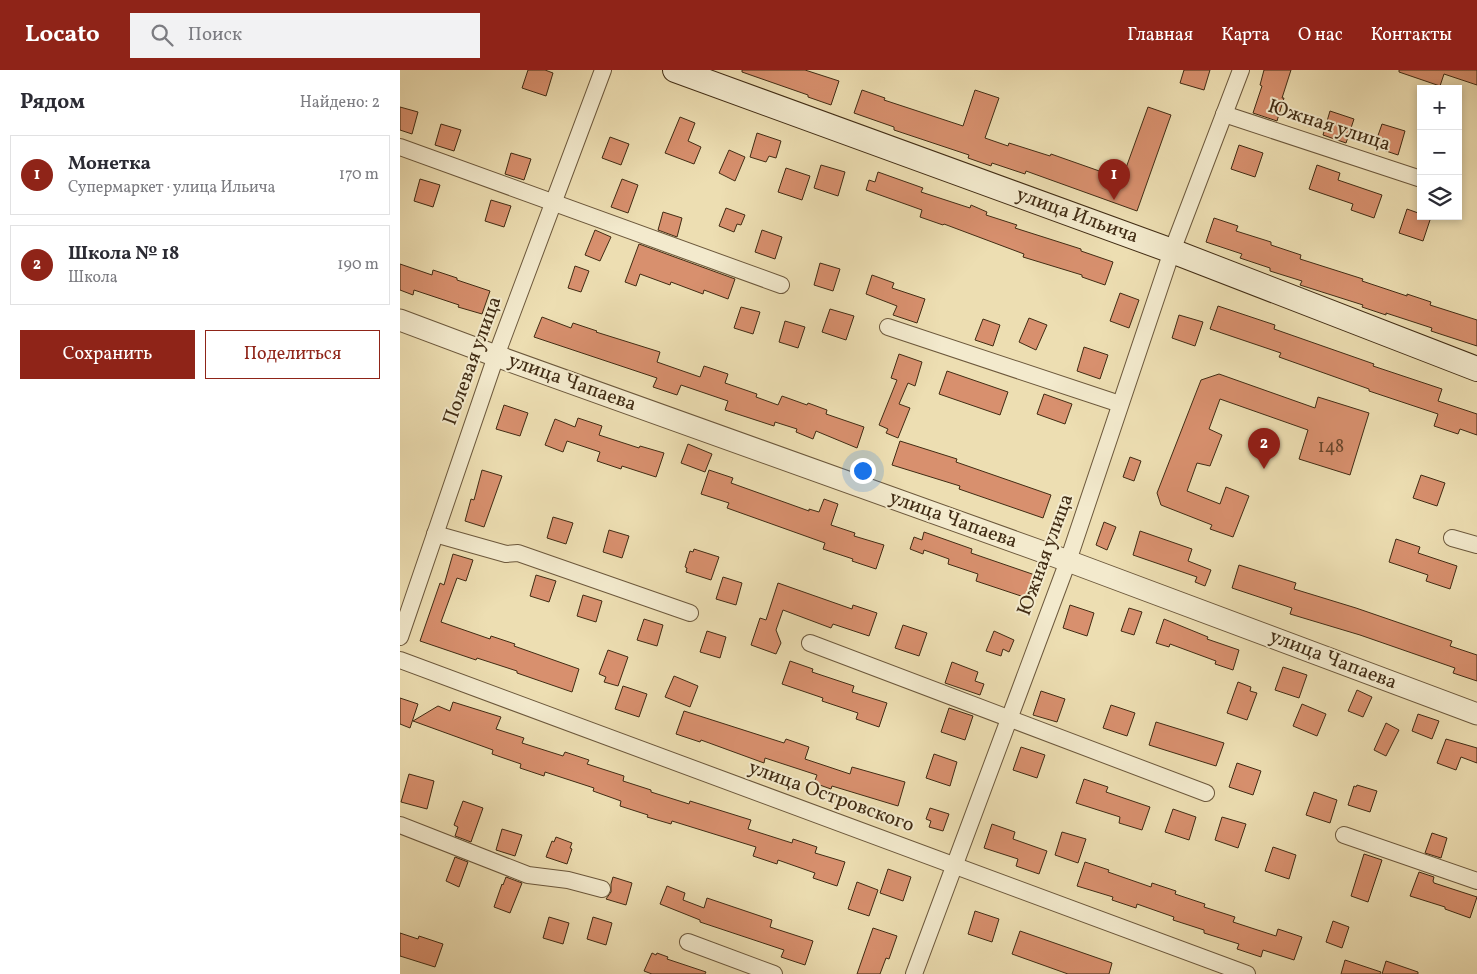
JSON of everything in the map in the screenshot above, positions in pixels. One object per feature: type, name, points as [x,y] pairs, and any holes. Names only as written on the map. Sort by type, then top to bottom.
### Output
[{"type":"main road","name":"улица Ильича","points":[[675,70],[1172,251],[1477,369]]},
{"type":"street","name":"Полевая улица","points":[[400,637],[496,356],[603,70]]},
{"type":"street","name":"Южная улица","points":[[914,974],[1068,561],[1172,251],[1240,70]]},
{"type":"street","name":"Южная улица","points":[[1224,114],[1417,178]]},
{"type":"street","points":[[400,148],[781,285]]},
{"type":"street","name":"улица Чапаева","points":[[400,320],[1068,561],[1477,714]]},
{"type":"street","points":[[888,327],[1120,404]]},
{"type":"street","points":[[435,534],[506,554],[518,553],[690,613]]},
{"type":"street","points":[[1452,538],[1477,545]]},
{"type":"street","points":[[810,643],[1206,793]]},
{"type":"street","name":"улица Островского","points":[[400,660],[1247,974]]},
{"type":"street","points":[[400,825],[528,875],[568,880],[602,889]]},
{"type":"street","points":[[1344,835],[1477,881]]},
{"type":"street","points":[[688,942],[774,974]]},
{"type":"building","points":[[528,70],[545,70],[553,73],[546,96],[522,88]]},
{"type":"building","points":[[742,70],[805,70],[839,81],[831,105],[742,72]]},
{"type":"building","points":[[1184,70],[1210,70],[1204,90],[1180,83]]},
{"type":"building","points":[[1264,70],[1291,70],[1277,121],[1253,113],[1262,86],[1260,85]]},
{"type":"building","points":[[1399,70],[1477,70],[1477,85],[1444,74],[1440,85],[1437,85],[1399,72]]},
{"type":"building","points":[[862,90],[885,98],[884,100],[963,126],[975,90],[999,98],[985,138],[1008,146],[1009,143],[1050,156],[1051,154],[1122,179],[1148,107],[1171,115],[1137,211],[1026,171],[1025,174],[992,163],[991,166],[968,158],[969,155],[894,130],[894,127],[854,113]]},
{"type":"building","points":[[400,107],[418,112],[412,134],[400,130]]},
{"type":"building","points":[[1330,111],[1354,119],[1346,143],[1323,135]]},
{"type":"building","points":[[680,117],[695,123],[688,141],[701,147],[694,164],[665,153]]},
{"type":"building","points":[[441,124],[461,130],[454,151],[435,145]]},
{"type":"building","points":[[1382,124],[1405,131],[1398,155],[1374,147]]},
{"type":"building","points":[[757,133],[781,141],[776,158],[769,156],[766,162],[750,157]]},
{"type":"building","points":[[610,137],[629,144],[621,165],[602,158]]},
{"type":"building","points":[[1239,145],[1263,153],[1255,177],[1231,169]]},
{"type":"building","points":[[729,150],[745,157],[735,181],[719,173]]},
{"type":"building","points":[[511,153],[531,159],[524,180],[505,174]]},
{"type":"building","points":[[821,165],[845,172],[838,196],[814,188]]},
{"type":"building","points":[[1317,165],[1340,173],[1338,180],[1382,195],[1374,218],[1351,210],[1353,204],[1309,189]]},
{"type":"building","points":[[786,168],[810,176],[802,200],[778,192]]},
{"type":"building","points":[[878,172],[923,188],[921,192],[970,208],[971,205],[987,212],[986,215],[1017,225],[1015,228],[1081,249],[1081,251],[1113,262],[1105,285],[1082,277],[1082,275],[1023,257],[1024,254],[920,217],[922,210],[866,190],[869,180],[875,182]]},
{"type":"building","points":[[420,179],[440,185],[433,207],[414,201]]},
{"type":"building","points":[[622,179],[638,185],[628,213],[611,207]]},
{"type":"building","points":[[491,200],[511,206],[504,227],[485,221]]},
{"type":"building","points":[[726,208],[745,215],[741,225],[737,224],[734,232],[719,226]]},
{"type":"building","points":[[1407,209],[1417,213],[1417,220],[1430,220],[1423,241],[1399,233]]},
{"type":"building","points":[[663,212],[682,218],[677,237],[658,230]]},
{"type":"building","points":[[1214,218],[1238,226],[1236,231],[1271,242],[1271,245],[1301,255],[1300,259],[1363,279],[1362,281],[1407,296],[1407,294],[1431,302],[1430,305],[1477,320],[1477,346],[1431,331],[1432,328],[1386,313],[1386,315],[1362,307],[1363,305],[1300,285],[1302,281],[1270,271],[1270,268],[1240,258],[1242,254],[1206,242]]},
{"type":"building","points":[[595,230],[611,237],[600,261],[585,255]]},
{"type":"building","points":[[762,230],[782,237],[775,259],[755,252]]},
{"type":"building","points":[[639,244],[735,279],[728,299],[704,290],[703,294],[671,282],[670,285],[640,274],[636,286],[625,282]]},
{"type":"building","points":[[820,263],[840,269],[833,291],[814,285]]},
{"type":"building","points":[[400,264],[432,275],[433,270],[490,291],[482,314],[414,290],[413,295],[400,290]]},
{"type":"building","points":[[575,266],[589,271],[581,292],[568,288]]},
{"type":"building","points":[[872,275],[894,283],[892,288],[925,299],[917,323],[893,315],[897,306],[866,294]]},
{"type":"building","points":[[1120,293],[1139,300],[1129,328],[1110,321]]},
{"type":"building","points":[[1218,306],[1275,325],[1274,329],[1374,364],[1373,366],[1442,389],[1438,401],[1477,414],[1477,435],[1460,429],[1458,434],[1434,426],[1438,414],[1369,391],[1369,389],[1279,357],[1281,353],[1210,329]]},
{"type":"building","points":[[741,307],[760,312],[753,334],[734,328]]},
{"type":"building","points":[[830,309],[854,316],[846,340],[822,332]]},
{"type":"building","points":[[1179,315],[1203,322],[1195,346],[1172,338]]},
{"type":"building","points":[[542,317],[571,328],[573,323],[660,352],[657,362],[700,377],[704,366],[728,374],[725,383],[757,394],[756,397],[778,405],[782,396],[827,410],[826,414],[864,427],[857,448],[816,431],[813,439],[796,432],[797,429],[775,422],[774,426],[725,410],[728,401],[681,385],[677,395],[653,387],[657,378],[534,337]]},
{"type":"building","points":[[1029,318],[1047,325],[1036,350],[1019,342]]},
{"type":"building","points":[[983,319],[1000,325],[993,346],[975,340]]},
{"type":"building","points":[[785,321],[805,327],[798,348],[779,342]]},
{"type":"building","points":[[1084,347],[1108,355],[1100,379],[1077,371]]},
{"type":"building","points":[[899,354],[922,362],[915,386],[908,383],[899,404],[910,408],[898,438],[886,433],[888,429],[879,425],[897,380],[891,378]]},
{"type":"building","points":[[947,371],[1008,392],[1000,415],[939,394]]},
{"type":"building","points":[[1219,374],[1315,408],[1318,397],[1369,413],[1350,475],[1299,459],[1308,430],[1220,399],[1209,429],[1222,435],[1210,466],[1197,463],[1187,491],[1220,504],[1226,487],[1249,496],[1233,537],[1210,529],[1212,525],[1161,505],[1157,493],[1201,380]]},
{"type":"building","points":[[1044,394],[1072,404],[1065,424],[1037,414]]},
{"type":"building","points":[[504,405],[528,413],[520,436],[496,429]]},
{"type":"building","points":[[578,418],[602,426],[599,435],[639,448],[640,446],[664,453],[656,477],[622,466],[621,469],[597,461],[600,452],[567,441],[563,452],[545,445],[555,419],[575,427]]},
{"type":"building","points":[[900,441],[957,459],[956,462],[1051,495],[1043,518],[959,489],[960,486],[892,465]]},
{"type":"building","points":[[688,444],[712,454],[705,472],[681,463]]},
{"type":"building","points":[[1130,457],[1141,461],[1134,481],[1123,477]]},
{"type":"building","points":[[482,470],[502,476],[484,527],[465,521],[471,499],[474,500]]},
{"type":"building","points":[[709,470],[733,478],[731,483],[809,511],[809,509],[819,512],[824,499],[838,504],[831,525],[855,533],[854,536],[884,545],[876,569],[823,549],[825,543],[727,508],[729,503],[701,494]]},
{"type":"building","points":[[1421,475],[1445,483],[1437,506],[1413,498]]},
{"type":"building","points":[[553,517],[573,523],[566,544],[547,538]]},
{"type":"building","points":[[1104,522],[1116,527],[1107,550],[1096,545]]},
{"type":"building","points":[[609,530],[629,536],[622,558],[603,552]]},
{"type":"building","points":[[1140,531],[1192,549],[1188,561],[1211,570],[1205,586],[1195,582],[1197,577],[1133,555]]},
{"type":"building","points":[[924,532],[972,549],[971,553],[1035,575],[1027,598],[976,581],[978,574],[948,564],[949,559],[924,550],[923,554],[910,549],[914,537],[922,540]]},
{"type":"building","points":[[1396,539],[1420,547],[1418,553],[1457,566],[1450,589],[1426,581],[1428,575],[1389,562]]},
{"type":"building","points":[[694,549],[719,557],[711,580],[686,572],[687,568],[685,567],[690,551],[693,552]]},
{"type":"building","points":[[453,554],[473,560],[466,581],[457,578],[441,622],[490,639],[491,636],[515,644],[514,646],[579,669],[572,692],[517,673],[517,671],[477,658],[476,660],[420,641],[440,583],[444,585]]},
{"type":"building","points":[[1239,565],[1296,583],[1294,589],[1452,641],[1450,646],[1477,655],[1477,681],[1453,673],[1455,668],[1360,635],[1290,614],[1292,608],[1232,588]]},
{"type":"building","points":[[536,575],[556,581],[549,602],[530,596]]},
{"type":"building","points":[[723,577],[742,583],[736,605],[716,599]]},
{"type":"building","points":[[778,583],[852,609],[853,605],[877,613],[869,636],[833,624],[831,628],[783,610],[776,630],[781,643],[776,654],[751,645],[760,618],[766,620]]},
{"type":"building","points":[[583,595],[602,601],[596,622],[577,616]]},
{"type":"building","points":[[1070,605],[1094,613],[1087,636],[1063,628]]},
{"type":"building","points":[[1129,608],[1142,612],[1134,635],[1121,631]]},
{"type":"building","points":[[644,619],[663,625],[657,646],[637,640]]},
{"type":"building","points":[[1164,619],[1208,637],[1207,639],[1239,650],[1233,670],[1215,664],[1216,661],[1170,644],[1169,647],[1156,643]]},
{"type":"building","points":[[903,625],[927,633],[919,656],[895,648]]},
{"type":"building","points":[[707,631],[726,637],[720,658],[700,652]]},
{"type":"building","points":[[994,631],[1014,640],[1009,652],[1003,649],[1001,656],[986,651]]},
{"type":"building","points":[[608,650],[628,657],[618,686],[604,682],[606,677],[599,674]]},
{"type":"building","points":[[790,661],[813,669],[812,672],[854,686],[852,692],[887,703],[879,727],[856,719],[858,713],[822,701],[823,698],[782,684]]},
{"type":"building","points":[[952,662],[978,672],[975,681],[984,684],[980,695],[945,683]]},
{"type":"building","points":[[1283,667],[1307,675],[1299,698],[1275,690]]},
{"type":"building","points":[[674,676],[698,686],[690,707],[665,697]]},
{"type":"building","points":[[1238,682],[1251,687],[1250,691],[1257,693],[1247,720],[1227,713]]},
{"type":"building","points":[[623,686],[647,694],[639,717],[615,709]]},
{"type":"building","points":[[1357,690],[1372,697],[1363,717],[1348,711]]},
{"type":"building","points":[[1041,691],[1065,699],[1057,722],[1033,715]]},
{"type":"building","points":[[400,698],[418,704],[410,728],[400,724]]},
{"type":"building","points":[[453,702],[501,717],[496,729],[524,738],[522,743],[563,756],[565,752],[589,760],[587,764],[624,776],[623,781],[651,790],[651,792],[689,804],[690,801],[751,820],[748,829],[792,843],[793,839],[817,847],[815,853],[845,862],[837,886],[813,878],[815,873],[778,860],[777,864],[753,856],[756,847],[672,821],[671,824],[647,817],[648,815],[620,806],[621,801],[593,791],[594,788],[545,772],[544,776],[520,768],[521,764],[492,754],[493,750],[413,721],[438,706],[450,711]]},
{"type":"building","points":[[1302,704],[1326,714],[1317,736],[1293,726]]},
{"type":"building","points":[[1111,705],[1135,713],[1127,736],[1103,728]]},
{"type":"building","points":[[949,708],[973,716],[965,740],[941,732]]},
{"type":"building","points":[[684,711],[784,743],[786,739],[809,747],[805,759],[850,774],[852,767],[905,782],[898,806],[832,786],[831,789],[814,783],[817,775],[765,758],[764,763],[701,740],[700,742],[676,734]]},
{"type":"building","points":[[1418,714],[1439,721],[1432,739],[1412,731]]},
{"type":"building","points":[[1156,722],[1224,743],[1216,766],[1149,745]]},
{"type":"building","points":[[1386,723],[1399,730],[1386,756],[1374,750]]},
{"type":"building","points":[[1446,739],[1477,748],[1477,763],[1461,757],[1456,770],[1437,763]]},
{"type":"building","points":[[1021,747],[1045,755],[1037,778],[1013,770]]},
{"type":"building","points":[[934,754],[957,762],[950,786],[926,778]]},
{"type":"building","points":[[1237,763],[1261,771],[1253,795],[1229,787]]},
{"type":"building","points":[[409,774],[434,781],[427,809],[401,802]]},
{"type":"building","points":[[1084,779],[1108,787],[1106,792],[1150,807],[1142,830],[1119,823],[1120,817],[1076,803]]},
{"type":"building","points":[[1357,785],[1377,791],[1370,812],[1348,805],[1354,786],[1356,787]]},
{"type":"building","points":[[1314,792],[1337,800],[1330,823],[1306,815]]},
{"type":"building","points":[[463,801],[483,808],[471,842],[455,836],[458,827],[454,825]]},
{"type":"building","points":[[930,808],[949,814],[943,831],[929,827],[931,821],[926,819]]},
{"type":"building","points":[[1173,809],[1196,817],[1189,840],[1165,832]]},
{"type":"building","points":[[1222,817],[1246,824],[1238,848],[1215,840]]},
{"type":"building","points":[[992,824],[1015,832],[1013,839],[1047,851],[1039,874],[1016,866],[1018,859],[984,848]]},
{"type":"building","points":[[502,829],[522,835],[515,856],[496,850]]},
{"type":"building","points":[[1062,832],[1086,839],[1078,863],[1055,855]]},
{"type":"building","points":[[1432,833],[1447,838],[1441,858],[1425,853]]},
{"type":"building","points":[[556,837],[572,843],[567,864],[546,857],[552,841],[554,842]]},
{"type":"building","points":[[1273,847],[1296,855],[1289,879],[1265,871]]},
{"type":"building","points":[[1364,854],[1382,860],[1368,902],[1351,896]]},
{"type":"building","points":[[455,857],[468,862],[459,887],[446,881]]},
{"type":"building","points":[[1085,862],[1151,887],[1152,883],[1176,891],[1175,894],[1205,904],[1204,907],[1235,917],[1233,922],[1276,936],[1278,929],[1302,937],[1294,960],[1263,950],[1261,957],[1237,949],[1239,944],[1204,933],[1204,930],[1173,920],[1174,917],[1137,904],[1136,908],[1112,900],[1113,897],[1077,886]]},
{"type":"building","points":[[888,869],[911,877],[903,901],[880,893]]},
{"type":"building","points":[[1419,872],[1434,877],[1434,883],[1477,897],[1470,918],[1445,909],[1445,907],[1410,896]]},
{"type":"building","points":[[506,877],[522,883],[510,913],[494,907]]},
{"type":"building","points":[[613,877],[632,883],[626,905],[606,899],[611,892]]},
{"type":"building","points":[[857,882],[878,890],[869,916],[848,909]]},
{"type":"building","points":[[667,886],[685,893],[683,900],[704,908],[707,898],[772,920],[770,927],[813,941],[805,965],[781,957],[784,950],[700,922],[700,920],[660,904]]},
{"type":"building","points":[[975,911],[999,919],[992,942],[968,934]]},
{"type":"building","points":[[549,917],[569,923],[563,944],[543,938]]},
{"type":"building","points":[[593,917],[612,923],[606,945],[587,939]]},
{"type":"building","points":[[1333,921],[1349,927],[1342,948],[1326,942]]},
{"type":"building","points":[[873,928],[897,936],[889,959],[886,958],[880,974],[857,974]]},
{"type":"building","points":[[1020,931],[1112,963],[1109,974],[1068,974],[1012,954]]},
{"type":"building","points":[[400,933],[418,939],[419,936],[443,944],[435,967],[400,956]]},
{"type":"building","points":[[652,953],[656,955],[657,953],[668,957],[667,959],[706,972],[705,974],[652,974],[644,971]]},
{"type":"building","points":[[1345,960],[1381,972],[1380,974],[1341,974]]},
{"type":"building","points":[[1386,961],[1418,972],[1418,974],[1382,974]]},
{"type":"place","name":"Монетка","points":[[1114,200]]},
{"type":"place","name":"Школа № 18","points":[[1264,469]]}]
